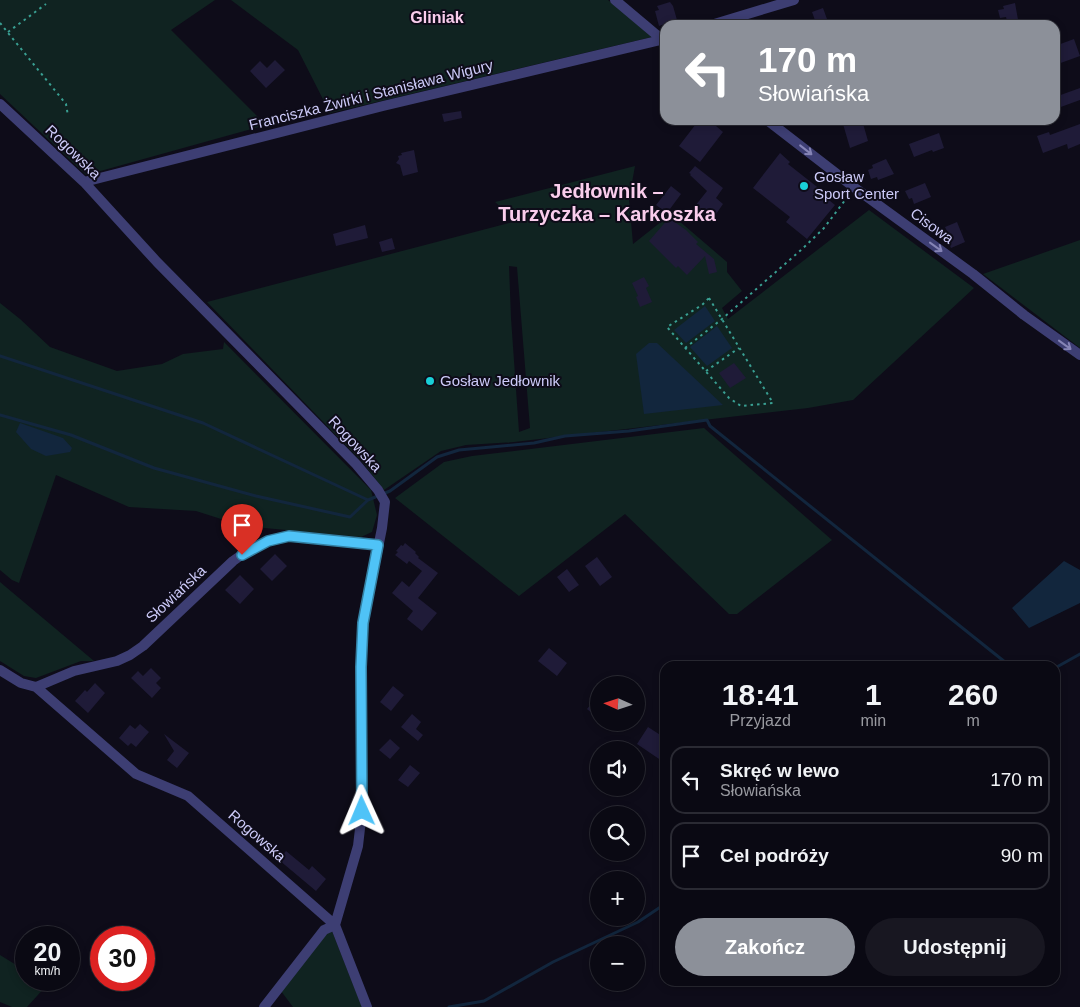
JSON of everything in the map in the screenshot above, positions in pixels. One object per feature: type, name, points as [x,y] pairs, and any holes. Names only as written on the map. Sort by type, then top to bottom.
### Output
[{"type":"street","points":[[615,0],[660,37]]},
{"type":"street","points":[[728,20],[794,0]]},
{"type":"street","name":"Franciszka Żwirki i Stanisława Wigury","points":[[84,182],[383,106],[660,41]]},
{"type":"street","name":"Rogowska","points":[[0,104],[84,182],[164,269],[356,464],[378,490],[385,502],[363,623],[361,667],[362,811],[358,846],[335,925]]},
{"type":"street","name":"Cisowa","points":[[773,125],[855,188],[973,274],[1024,315],[1080,355]]},
{"type":"street","name":"Słowiańska","points":[[36,687],[74,671],[117,661],[130,655],[143,646],[233,561],[250,549],[268,541],[289,536],[378,545]]},
{"type":"street","points":[[0,670],[21,683],[36,687]]},
{"type":"street","name":"Rogowska","points":[[36,687],[136,774],[188,796],[335,925],[367,1007]]},
{"type":"street","points":[[264,1007],[324,930],[335,925]]},
{"type":"path","points":[[8,32],[46,4]]},
{"type":"path","points":[[0,23],[66,104],[68,116]]},
{"type":"path","points":[[685,348],[722,319],[824,228],[855,188]]},
{"type":"path","points":[[709,298],[722,319],[773,403],[741,406],[729,398],[667,327],[702,305],[709,298]]},
{"type":"path","points":[[706,372],[739,348]]},
{"type":"green space","points":[[0,0],[215,0],[171,30],[266,125],[86,175],[0,94]]},
{"type":"green space","points":[[231,0],[608,0],[652,37],[330,113],[298,50]]},
{"type":"green space","points":[[635,166],[629,199],[633,244],[671,214],[727,262],[727,272],[742,291],[722,308],[728,319],[869,210],[974,288],[853,400],[808,408],[514,442],[466,445],[441,451],[384,490],[363,463],[207,302],[517,221],[495,202]],"holes":[[[509,266],[517,267],[530,428],[519,432]]]},
{"type":"green space","points":[[1080,240],[1080,348],[983,274]]},
{"type":"green space","points":[[0,303],[50,347],[117,371],[162,364],[183,354],[223,349],[224,342],[371,490],[377,515],[372,532],[361,537],[243,526],[196,511],[129,507],[56,475],[19,583],[12,580],[0,570]]},
{"type":"green space","points":[[704,428],[832,540],[737,614],[729,614],[625,514],[519,596],[395,498],[444,462],[472,456]]},
{"type":"green space","points":[[0,582],[94,661],[81,661],[36,678],[24,676],[0,661]]},
{"type":"green space","points":[[332,931],[362,1007],[293,1007],[281,991],[326,934]]},
{"type":"green space","points":[[0,955],[15,964],[15,991],[42,991],[27,1007],[12,1007],[0,1002]]},
{"type":"water","points":[[705,306],[715,321],[686,343],[674,330]]},
{"type":"water","points":[[717,326],[732,348],[707,366],[690,347]]},
{"type":"water","points":[[649,343],[657,343],[723,405],[644,414],[636,354]]},
{"type":"water","points":[[20,423],[63,438],[72,448],[70,452],[46,456],[31,449],[16,432]]},
{"type":"water","points":[[1064,561],[1080,570],[1080,603],[1029,628],[1012,608]]},
{"type":"building","points":[[670,2],[677,20],[660,20],[659,26],[655,11],[659,10],[657,6]]},
{"type":"building","points":[[1015,3],[1018,20],[1007,20],[1006,17],[1000,18],[998,10],[1004,9],[1003,6]]},
{"type":"building","points":[[823,8],[827,19],[815,20],[812,12]]},
{"type":"building","points":[[1074,39],[1080,56],[1060,63],[1060,44]]},
{"type":"building","points":[[275,60],[285,70],[266,88],[250,71],[260,61],[267,68]]},
{"type":"building","points":[[1080,88],[1080,100],[1060,107],[1060,95]]},
{"type":"building","points":[[461,111],[462,118],[444,122],[442,114]]},
{"type":"building","points":[[1080,124],[1080,144],[1068,149],[1067,144],[1043,153],[1037,136],[1049,132],[1050,135]]},
{"type":"building","points":[[695,125],[715,125],[723,132],[700,162],[679,146]]},
{"type":"building","points":[[843,125],[863,125],[868,141],[850,148]]},
{"type":"building","points":[[939,133],[944,148],[933,152],[932,150],[914,157],[909,144]]},
{"type":"building","points":[[414,150],[418,172],[403,176],[400,165],[396,163],[399,159],[398,156],[402,155],[401,153]]},
{"type":"building","points":[[780,153],[790,162],[788,164],[821,190],[819,192],[835,205],[807,239],[786,222],[790,217],[753,188]]},
{"type":"building","points":[[886,159],[894,174],[878,180],[877,177],[871,179],[868,170],[873,168],[872,165]]},
{"type":"building","points":[[695,166],[723,188],[716,198],[723,204],[712,220],[695,206],[707,191],[689,173]]},
{"type":"building","points":[[925,183],[931,197],[914,204],[912,198],[909,199],[905,191]]},
{"type":"building","points":[[671,186],[681,194],[667,213],[656,205]]},
{"type":"building","points":[[669,218],[686,230],[698,242],[696,244],[714,259],[717,272],[709,274],[705,256],[687,275],[678,266],[676,268],[649,241]]},
{"type":"building","points":[[957,222],[965,242],[951,248],[944,233],[947,231],[945,227]]},
{"type":"building","points":[[365,225],[368,238],[336,246],[333,234]]},
{"type":"building","points":[[392,238],[395,249],[382,252],[379,242]]},
{"type":"building","points":[[644,277],[649,286],[646,288],[652,302],[640,307],[636,297],[638,296],[632,283]]},
{"type":"building","points":[[734,363],[746,378],[730,388],[719,373]]},
{"type":"building","points":[[405,543],[416,552],[418,558],[438,573],[418,598],[437,613],[422,631],[407,619],[413,611],[392,593],[402,581],[409,587],[422,571],[409,561],[407,564],[395,555],[401,545],[403,546]]},
{"type":"building","points":[[275,554],[287,566],[272,581],[260,569]]},
{"type":"building","points":[[597,557],[612,577],[600,586],[585,566]]},
{"type":"building","points":[[567,569],[579,585],[569,592],[557,577]]},
{"type":"building","points":[[240,575],[254,589],[240,604],[225,590]]},
{"type":"building","points":[[549,648],[567,663],[557,676],[538,661]]},
{"type":"building","points":[[151,668],[161,678],[156,683],[161,688],[152,698],[131,678],[138,671],[143,676]]},
{"type":"building","points":[[95,683],[105,693],[88,713],[75,701]]},
{"type":"building","points":[[393,686],[404,695],[391,711],[380,702]]},
{"type":"building","points":[[412,714],[421,722],[416,729],[423,735],[418,741],[401,727]]},
{"type":"building","points":[[140,724],[149,732],[136,747],[131,743],[128,746],[119,738],[130,725],[135,729]]},
{"type":"building","points":[[648,727],[660,735],[660,760],[645,749],[645,741],[639,741]]},
{"type":"building","points":[[164,734],[189,753],[177,768],[167,760],[174,751]]},
{"type":"building","points":[[390,739],[400,748],[390,759],[379,750]]},
{"type":"building","points":[[410,765],[420,773],[408,787],[398,780]]},
{"type":"building","points":[[286,851],[309,870],[312,866],[326,879],[316,891],[279,860]]},
{"type":"waterway","points":[[0,356],[203,423],[368,500],[390,491],[437,457],[459,450],[534,443],[565,436],[629,431],[707,420],[710,426],[1004,661]]},
{"type":"waterway","points":[[0,415],[71,435],[154,468],[256,496],[350,517],[368,500]]},
{"type":"waterway","points":[[1060,665],[1080,654]]},
{"type":"waterway","points":[[449,1007],[484,1001],[553,962],[638,922],[660,907]]},
{"type":"place","name":"Gosław Sport Center","points":[[804,186]]},
{"type":"place","name":"Gosław Jedłownik","points":[[430,381]]},
{"type":"district","name":"Gliniak","points":[[437,17]]},
{"type":"district","name":"Jedłownik – Turzyczka – Karkoszka","points":[[607,202]]},
{"type":"route","points":[[242,555],[268,541],[289,536],[378,545],[363,623],[361,667],[362,811]]}]
